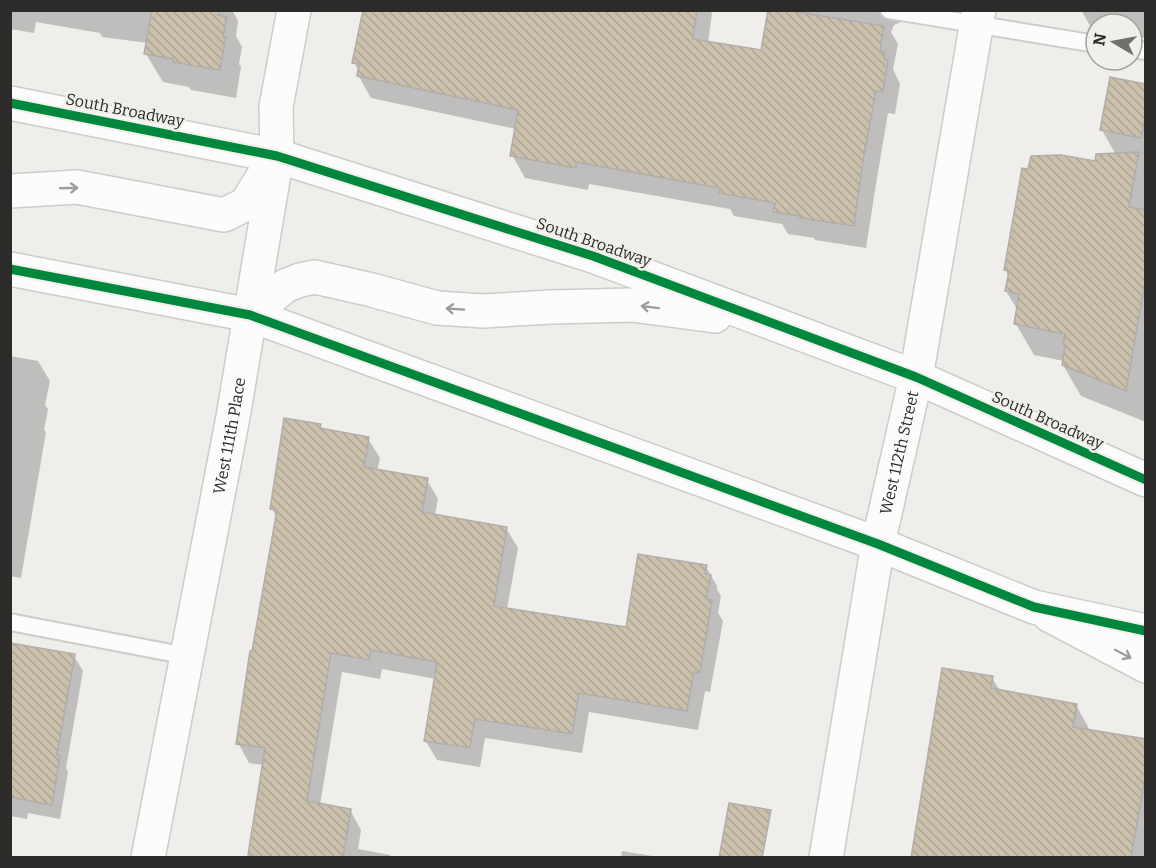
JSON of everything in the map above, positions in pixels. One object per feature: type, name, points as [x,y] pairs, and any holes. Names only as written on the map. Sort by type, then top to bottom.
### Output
[{"type":"main road","name":"West 111th Place","points":[[148,858],[231,428],[277,156],[276,107],[294,10]]},
{"type":"main road","name":"West 112th Street","points":[[826,858],[878,544],[916,377],[977,18]]},
{"type":"main road","name":"South Broadway","points":[[10,103],[277,156],[592,256],[916,377],[1146,480]]},
{"type":"main road","points":[[10,191],[77,187],[224,215],[246,204],[277,156]]},
{"type":"main road","points":[[10,269],[250,315],[878,544],[1034,607],[1146,666]]},
{"type":"main road","points":[[250,315],[285,286],[315,277],[436,308],[483,311],[632,305],[771,323]]},
{"type":"main road","points":[[1034,607],[1146,631]]},
{"type":"lane","points":[[889,10],[977,18],[1084,41]]},
{"type":"lane","points":[[10,622],[187,656]]},
{"type":"building","points":[[152,10],[219,10],[218,15],[227,17],[220,70],[173,62],[173,59],[144,54]]},
{"type":"building","points":[[363,10],[697,10],[693,39],[761,50],[768,10],[784,10],[884,26],[880,51],[885,52],[884,59],[888,60],[883,92],[876,91],[854,226],[773,212],[775,203],[719,193],[720,188],[576,162],[576,168],[510,156],[518,110],[357,76],[359,64],[352,63]]},
{"type":"building","points":[[1110,77],[1146,84],[1146,114],[1141,138],[1100,130]]},
{"type":"building","points":[[1139,152],[1129,207],[1146,210],[1146,276],[1126,391],[1062,365],[1065,334],[1014,324],[1019,294],[1005,291],[1009,271],[1004,270],[1022,168],[1028,169],[1031,156],[1061,155],[1095,161],[1096,154]]},
{"type":"building","points":[[284,418],[321,424],[320,428],[369,437],[364,467],[428,478],[422,512],[507,527],[494,606],[626,627],[638,554],[707,565],[705,574],[711,575],[706,599],[712,600],[700,673],[694,672],[687,711],[579,693],[572,734],[475,719],[470,748],[424,741],[437,662],[371,650],[369,660],[331,653],[307,801],[351,809],[343,858],[266,858],[248,855],[265,748],[236,744],[250,651],[252,651],[277,510],[270,509]]},
{"type":"building","points":[[10,643],[75,654],[57,755],[60,756],[52,805],[10,797]]},
{"type":"building","points":[[942,668],[993,676],[991,688],[1077,704],[1073,727],[1146,739],[1146,772],[1131,858],[911,858]]},
{"type":"building","points":[[729,803],[771,810],[762,858],[719,858]]},
{"type":"cycle path","points":[[10,103],[277,156],[593,256],[916,377],[1146,480]]},
{"type":"cycle path","points":[[10,269],[250,315],[878,544],[1034,607],[1146,631]]}]
